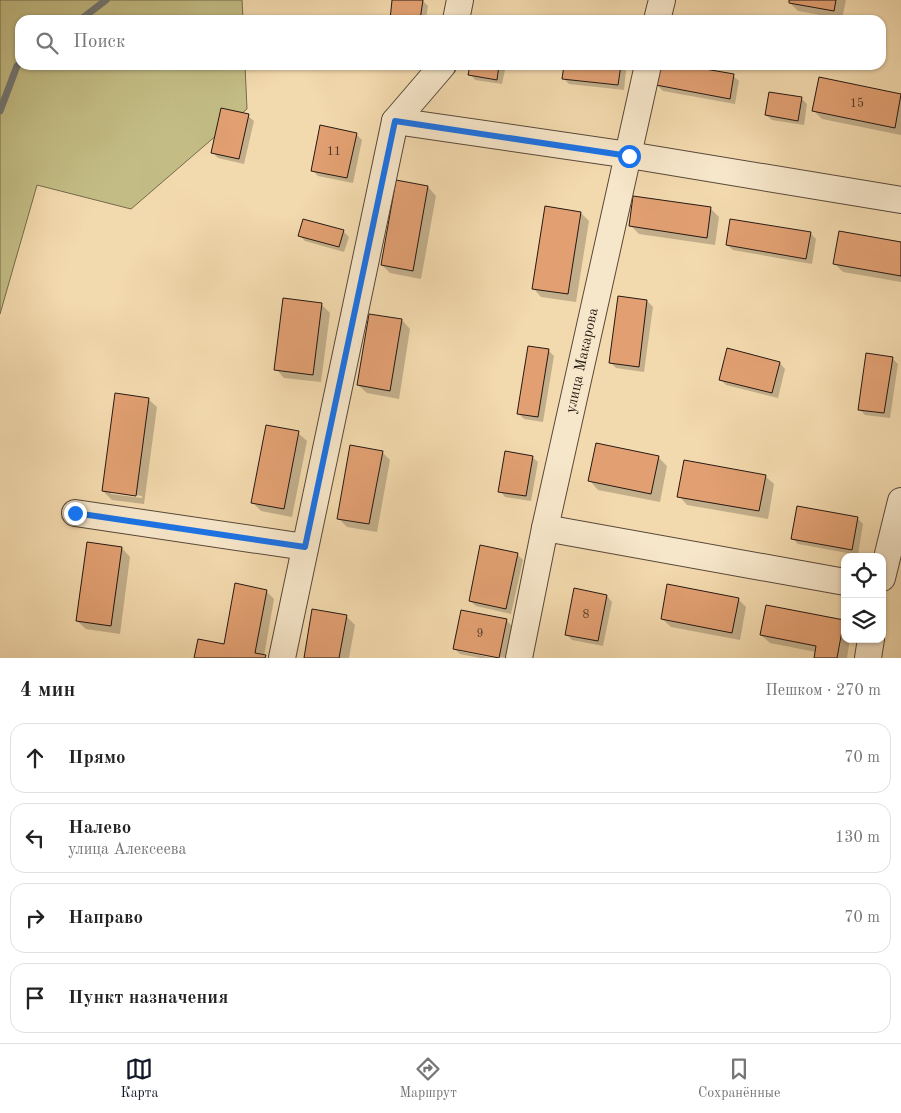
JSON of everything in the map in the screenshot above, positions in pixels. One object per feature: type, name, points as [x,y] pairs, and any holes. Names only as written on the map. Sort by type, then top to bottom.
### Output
[{"type":"street","points":[[457,15],[460,0]]},
{"type":"street","points":[[658,15],[662,0]]},
{"type":"street","points":[[282,658],[395,121],[439,70]]},
{"type":"street","name":"улица Макарова","points":[[520,658],[545,528],[647,70]]},
{"type":"street","points":[[395,121],[629,156],[901,200]]},
{"type":"street","points":[[886,562],[901,501]]},
{"type":"street","points":[[75,513],[305,547]]},
{"type":"street","points":[[545,528],[841,581]]},
{"type":"street","points":[[868,658],[870,643]]},
{"type":"shaded area","points":[[0,0],[242,0],[243,15],[15,15],[15,70],[245,70],[247,109],[131,209],[37,185],[0,314]]},
{"type":"building","points":[[392,0],[423,0],[421,15],[390,15]]},
{"type":"building","points":[[789,0],[836,0],[834,11],[789,3]]},
{"type":"building","points":[[469,70],[498,70],[497,80],[468,75]]},
{"type":"building","points":[[563,70],[620,70],[618,85],[562,79]]},
{"type":"building","points":[[658,70],[711,70],[734,74],[730,99],[656,85]]},
{"type":"building","points":[[819,77],[901,94],[895,128],[812,111]]},
{"type":"building","points":[[769,92],[802,97],[798,121],[765,115]]},
{"type":"building","points":[[221,108],[249,114],[239,159],[211,153]]},
{"type":"building","points":[[320,125],[357,133],[347,178],[311,171]]},
{"type":"building","points":[[396,180],[428,186],[413,271],[381,265]]},
{"type":"building","points":[[633,196],[711,207],[707,238],[629,226]]},
{"type":"building","points":[[545,206],[581,212],[568,294],[532,289]]},
{"type":"building","points":[[303,219],[344,230],[339,247],[298,236]]},
{"type":"building","points":[[730,219],[811,232],[806,259],[726,245]]},
{"type":"building","points":[[839,231],[901,242],[901,276],[833,264]]},
{"type":"building","points":[[618,296],[647,300],[639,367],[609,363]]},
{"type":"building","points":[[283,298],[322,303],[313,375],[274,370]]},
{"type":"building","points":[[369,314],[402,319],[390,391],[357,385]]},
{"type":"building","points":[[528,346],[549,349],[538,417],[517,414]]},
{"type":"building","points":[[727,348],[780,362],[772,393],[719,380]]},
{"type":"building","points":[[866,353],[893,357],[884,413],[858,410]]},
{"type":"building","points":[[115,393],[149,398],[136,496],[102,491]]},
{"type":"building","points":[[266,425],[299,431],[284,509],[251,503]]},
{"type":"building","points":[[596,443],[659,456],[651,494],[588,481]]},
{"type":"building","points":[[350,445],[383,451],[369,524],[337,519]]},
{"type":"building","points":[[505,451],[533,456],[526,496],[498,492]]},
{"type":"building","points":[[684,460],[766,475],[759,511],[677,497]]},
{"type":"building","points":[[797,506],[858,517],[852,550],[791,539]]},
{"type":"building","points":[[87,542],[122,547],[111,626],[76,621]]},
{"type":"building","points":[[480,545],[518,553],[506,609],[469,601]]},
{"type":"building","points":[[235,583],[267,590],[255,653],[266,655],[265,658],[194,658],[198,639],[224,644]]},
{"type":"building","points":[[667,584],[739,598],[732,633],[661,619]]},
{"type":"building","points":[[574,588],[607,595],[598,641],[565,635]]},
{"type":"building","points":[[766,605],[841,619],[841,636],[837,658],[814,658],[816,646],[760,635]]},
{"type":"building","points":[[312,609],[347,615],[339,658],[304,658]]},
{"type":"building","points":[[461,610],[507,619],[499,658],[453,649]]},
{"type":"waterway","points":[[86,15],[106,0]]},
{"type":"waterway","points":[[0,111],[15,70]]},
{"type":"route","points":[[75,513],[305,547],[395,121],[629,156]]}]
